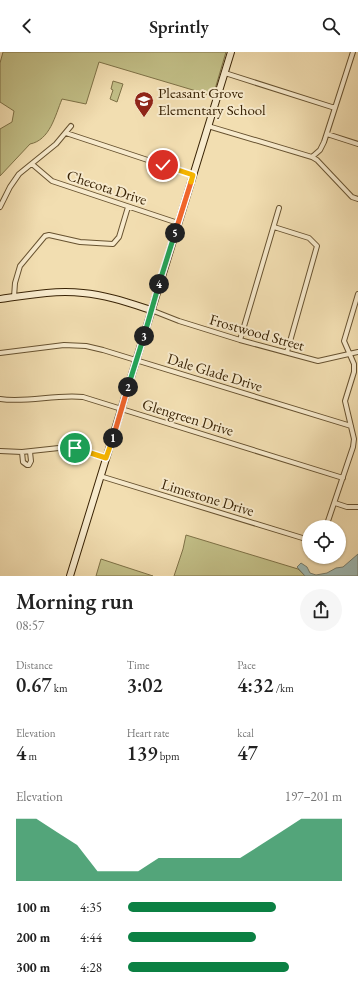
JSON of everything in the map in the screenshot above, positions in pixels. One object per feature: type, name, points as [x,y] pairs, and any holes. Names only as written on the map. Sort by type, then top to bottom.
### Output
[{"type":"street","points":[[70,576],[232,52]]},
{"type":"street","points":[[312,157],[320,150],[327,134],[353,52]]},
{"type":"street","points":[[225,73],[336,108]]},
{"type":"street","points":[[0,207],[16,177],[56,144],[71,126]]},
{"type":"street","points":[[208,126],[312,157],[317,160],[352,197],[358,199]]},
{"type":"street","points":[[66,133],[193,175]]},
{"type":"street","points":[[327,134],[358,144]]},
{"type":"street","name":"Checota Drive","points":[[32,164],[52,181],[178,223]]},
{"type":"street","points":[[14,297],[15,283],[20,266],[45,236],[49,235],[80,242],[113,244],[119,237],[128,206]]},
{"type":"street","points":[[240,340],[279,208]]},
{"type":"street","points":[[274,227],[309,238],[318,246],[287,352]]},
{"type":"street","points":[[0,299],[56,292],[83,293],[118,299],[151,310]]},
{"type":"street","points":[[329,520],[353,447],[354,439],[345,401],[354,372],[354,364],[344,341],[358,294]]},
{"type":"street","name":"Frostwood Street","points":[[151,310],[179,322],[318,361],[358,352]]},
{"type":"street","name":"Dale Glade Drive","points":[[0,353],[64,344],[97,348],[351,426]]},
{"type":"street","name":"Glengreen Drive","points":[[0,399],[21,400],[67,396],[88,399],[343,478]]},
{"type":"street","points":[[0,451],[30,452],[68,447],[106,458]]},
{"type":"street","points":[[22,452],[23,462],[29,465],[31,461],[30,452]]},
{"type":"street","name":"Limestone Drive","points":[[100,476],[302,538]]},
{"type":"street","points":[[335,503],[347,507],[358,507]]},
{"type":"shaded area","points":[[3,52],[226,52],[213,96],[99,62],[86,104],[62,99],[54,120],[47,132],[37,142],[30,144],[0,176],[0,129],[12,122],[14,111],[0,102],[0,63]]},
{"type":"shaded area","points":[[113,81],[123,84],[117,102],[110,99],[113,90],[111,89]]},
{"type":"shaded area","points":[[186,535],[298,569],[305,576],[174,576]]},
{"type":"shaded area","points":[[101,559],[153,576],[96,576]]},
{"type":"water","points":[[358,554],[358,576],[305,576],[297,567],[301,563],[307,567],[310,573],[316,575],[327,573],[336,568],[343,567]]},
{"type":"place","name":"Pleasant Grove Elementary School","points":[[144,118]]},
{"type":"route","points":[[75,448],[106,458],[114,434],[193,175],[163,165]]}]
